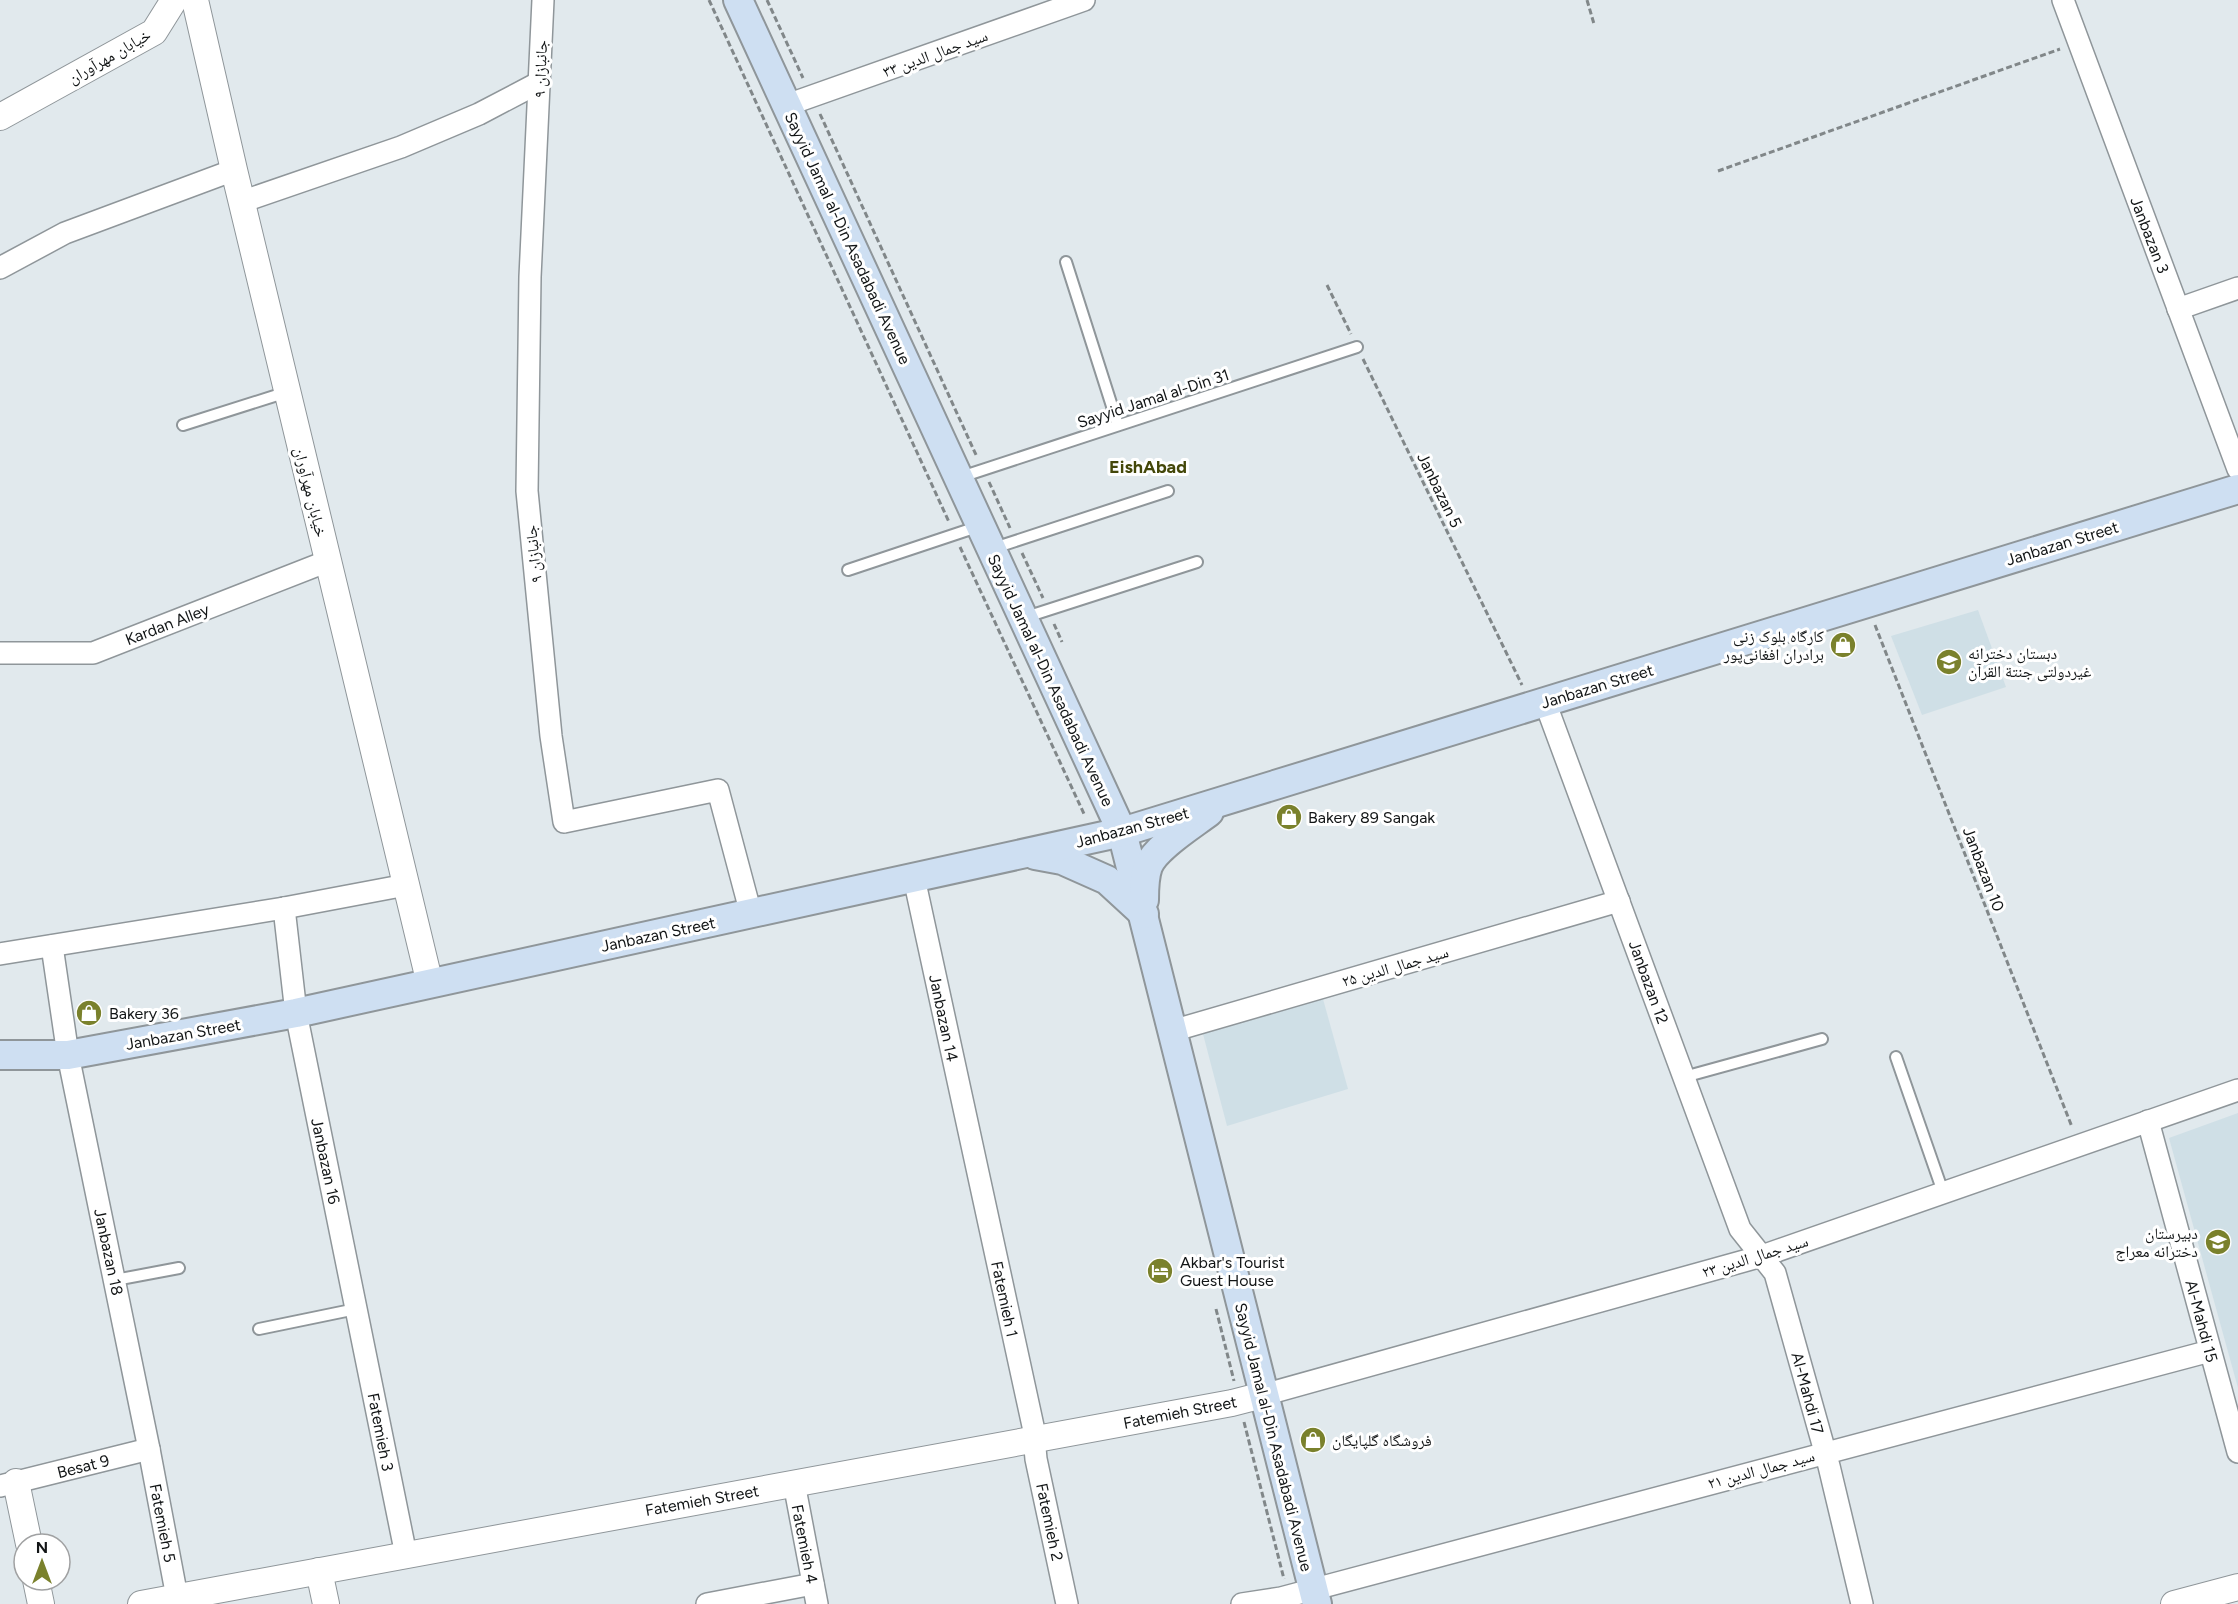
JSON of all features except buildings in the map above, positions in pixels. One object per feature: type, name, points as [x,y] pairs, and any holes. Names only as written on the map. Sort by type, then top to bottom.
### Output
[{"type":"main road","name":"Sayyid Jamal al-Din Asadabadi Avenue","points":[[738,0],[957,478],[975,536],[1023,618],[1109,835],[1144,914],[1172,1031],[1251,1398],[1306,1596]]},
{"type":"main road","name":"Janbazan Street","points":[[0,1055],[68,1055],[296,1013],[1109,835],[2238,489]]},
{"type":"main road","points":[[1144,914],[1144,886],[1148,866],[1155,854],[1222,801]]},
{"type":"main road","points":[[1025,854],[1062,860],[1107,880],[1144,914]]},
{"type":"street","name":"خیابان مهرآوران","points":[[0,117],[154,32],[174,0]]},
{"type":"street","name":"خیابان مهرآوران","points":[[195,0],[241,202],[430,984]]},
{"type":"street","name":"جانبازان ۹","points":[[543,0],[530,277],[527,491],[551,736],[564,822],[718,790],[751,914]]},
{"type":"street","name":"سید جمال الدین ۳۳","points":[[786,105],[1084,0]]},
{"type":"street","name":"Janbazan 3","points":[[2062,0],[2238,469]]},
{"type":"street","points":[[241,202],[400,147],[479,114],[540,82]]},
{"type":"street","points":[[0,268],[65,233],[234,170]]},
{"type":"street","points":[[2178,309],[2238,288]]},
{"type":"street","name":"Kardan Alley","points":[[0,653],[93,653],[328,561]]},
{"type":"street","name":"Janbazan 12","points":[[1539,704],[1619,901],[1740,1229],[1762,1257]]},
{"type":"street","name":"Janbazan 14","points":[[914,878],[975,1159]]},
{"type":"street","points":[[0,954],[284,908],[406,885]]},
{"type":"street","name":"سید جمال الدین ۲۵","points":[[1172,1031],[1619,901]]},
{"type":"street","name":"Janbazan 16","points":[[284,908],[296,1013],[356,1309]]},
{"type":"street","name":"Janbazan 18","points":[[52,946],[68,1055],[149,1449]]},
{"type":"street","name":"سید جمال الدین ۲۳","points":[[1251,1398],[1762,1257],[2238,1090]]},
{"type":"street","name":"Al-Mahdi 15","points":[[2148,1121],[2238,1452]]},
{"type":"street","name":"Fatemieh 1","points":[[975,1159],[1034,1439]]},
{"type":"street","name":"Al-Mahdi 17","points":[[1762,1257],[1775,1273],[1825,1453],[1862,1604]]},
{"type":"street","name":"Fatemieh 3","points":[[356,1309],[406,1555]]},
{"type":"street","name":"سید جمال الدین ۲۱","points":[[1242,1604],[1306,1596],[2210,1350]]},
{"type":"street","name":"Fatemieh Street","points":[[141,1604],[1251,1398]]},
{"type":"street","name":"Fatemieh 2","points":[[1034,1439],[1036,1459],[1067,1604]]},
{"type":"street","name":"Besat 9","points":[[8,1484],[149,1449]]},
{"type":"street","name":"Fatemieh 5","points":[[149,1449],[177,1597]]},
{"type":"street","points":[[8,1484],[25,1532]]},
{"type":"street","name":"Fatemieh 4","points":[[794,1484],[815,1594]]},
{"type":"street","points":[[319,1571],[326,1604]]},
{"type":"street","points":[[2174,1604],[2238,1587]]},
{"type":"street","points":[[707,1604],[815,1594]]},
{"type":"lane","points":[[1066,262],[1118,425]]},
{"type":"lane","name":"Sayyid Jamal al-Din 31","points":[[957,478],[1357,347]]},
{"type":"lane","points":[[183,425],[287,392]]},
{"type":"lane","points":[[848,570],[975,536],[1168,491]]},
{"type":"lane","points":[[1023,618],[1197,562]]},
{"type":"lane","points":[[1684,1077],[1822,1039]]},
{"type":"lane","points":[[1896,1057],[1943,1192]]},
{"type":"lane","points":[[115,1280],[179,1268]]},
{"type":"lane","points":[[259,1329],[356,1309]]},
{"type":"path","points":[[709,0],[975,536],[1109,835]]},
{"type":"path","points":[[1587,0],[1594,24]]},
{"type":"path","points":[[1718,171],[2078,42]]},
{"type":"path","name":"Janbazan 5","points":[[1327,285],[1539,704]]},
{"type":"path","name":"Janbazan 10","points":[[1866,603],[2079,1144]]},
{"type":"path","points":[[1214,1299],[1251,1398],[1306,1596]]},
{"type":"shaded area","name":"دبستان دخترانه غیردولتی جنتة القرآن","points":[[1978,610],[2006,687],[1922,715],[1891,636]]},
{"type":"shaded area","points":[[1323,999],[1348,1089],[1227,1126],[1203,1034]]},
{"type":"shaded area","name":"دبیرستان دخترانه معراج","points":[[2238,1113],[2238,1388],[2169,1138]]},
{"type":"place","name":"کارگاه بلوک زنی برادران افغانی‌پور","points":[[1843,645]]},
{"type":"place","name":"دبستان دخترانه غیردولتی جنتة القرآن","points":[[1949,662]]},
{"type":"place","name":"Bakery 89 Sangak","points":[[1289,817]]},
{"type":"place","name":"Bakery 36","points":[[89,1013]]},
{"type":"place","name":"دبیرستان دخترانه معراج","points":[[2218,1242]]},
{"type":"place","name":"Akbar's Tourist Guest House","points":[[1160,1271]]},
{"type":"place","name":"فروشگاه گلپایگان","points":[[1313,1440]]},
{"type":"district","name":"EishAbad","points":[[1148,467]]}]
